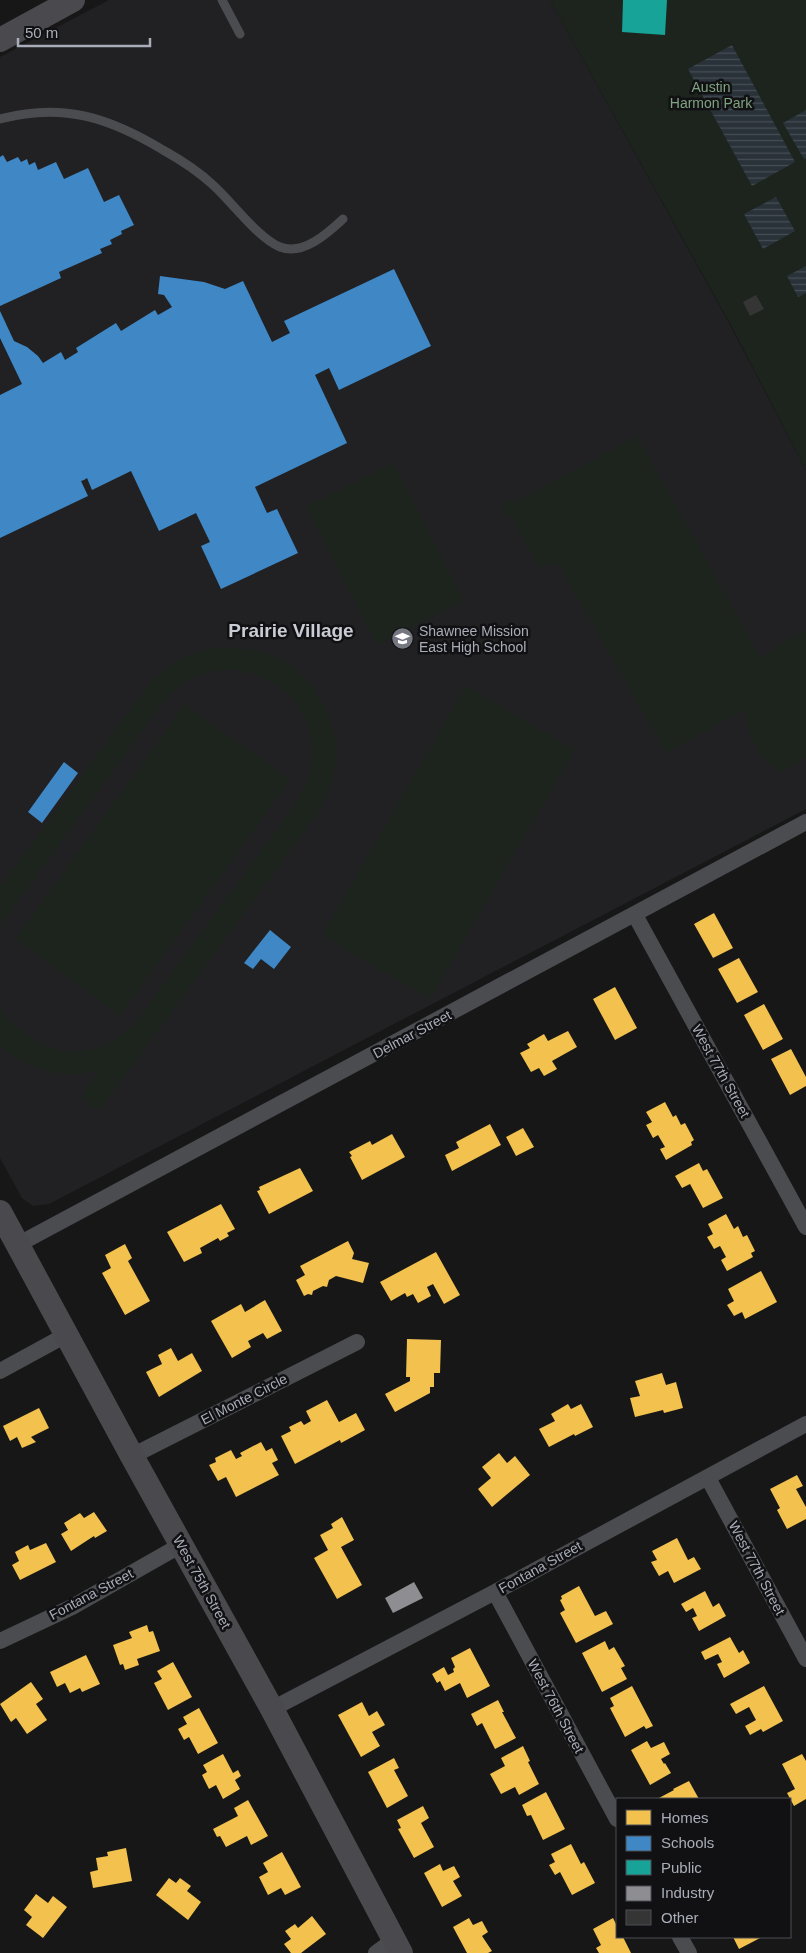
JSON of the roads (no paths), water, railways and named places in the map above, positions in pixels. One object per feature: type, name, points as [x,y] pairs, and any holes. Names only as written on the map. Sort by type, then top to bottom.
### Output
[{"type":"main road","points":[[0,40],[73,0]]},
{"type":"main road","name":"West 75th Street","points":[[0,1212],[272,1709],[390,1949]]},
{"type":"street","name":"Delmar Street","points":[[17,1245],[806,822]]},
{"type":"street","name":"West 77th Street","points":[[635,915],[806,1227]]},
{"type":"street","points":[[0,1370],[66,1335]]},
{"type":"street","name":"El Monte Circle","points":[[132,1456],[357,1342]]},
{"type":"street","name":"Fontana Street","points":[[272,1709],[495,1592],[806,1424]]},
{"type":"street","name":"West 77th Street","points":[[708,1478],[806,1659]]},
{"type":"street","name":"Fontana Street","points":[[0,1641],[72,1607],[181,1545]]},
{"type":"street","name":"West 76th Street","points":[[495,1592],[616,1817]]},
{"type":"street","points":[[681,1938],[689,1953]]},
{"type":"lane","points":[[222,0],[240,34]]},
{"type":"lane","points":[[0,119],[38,113],[74,113],[102,120],[137,134],[189,165],[213,184],[266,238],[281,247],[296,249],[310,244],[328,234],[343,219]]},
{"type":"place","name":"Shawnee Mission East High School","points":[[403,639]]},
{"type":"district","name":"Prairie Village","points":[[291,630]]},
{"type":"park label","name":"Austin Harmon Park","points":[[711,95]]}]
